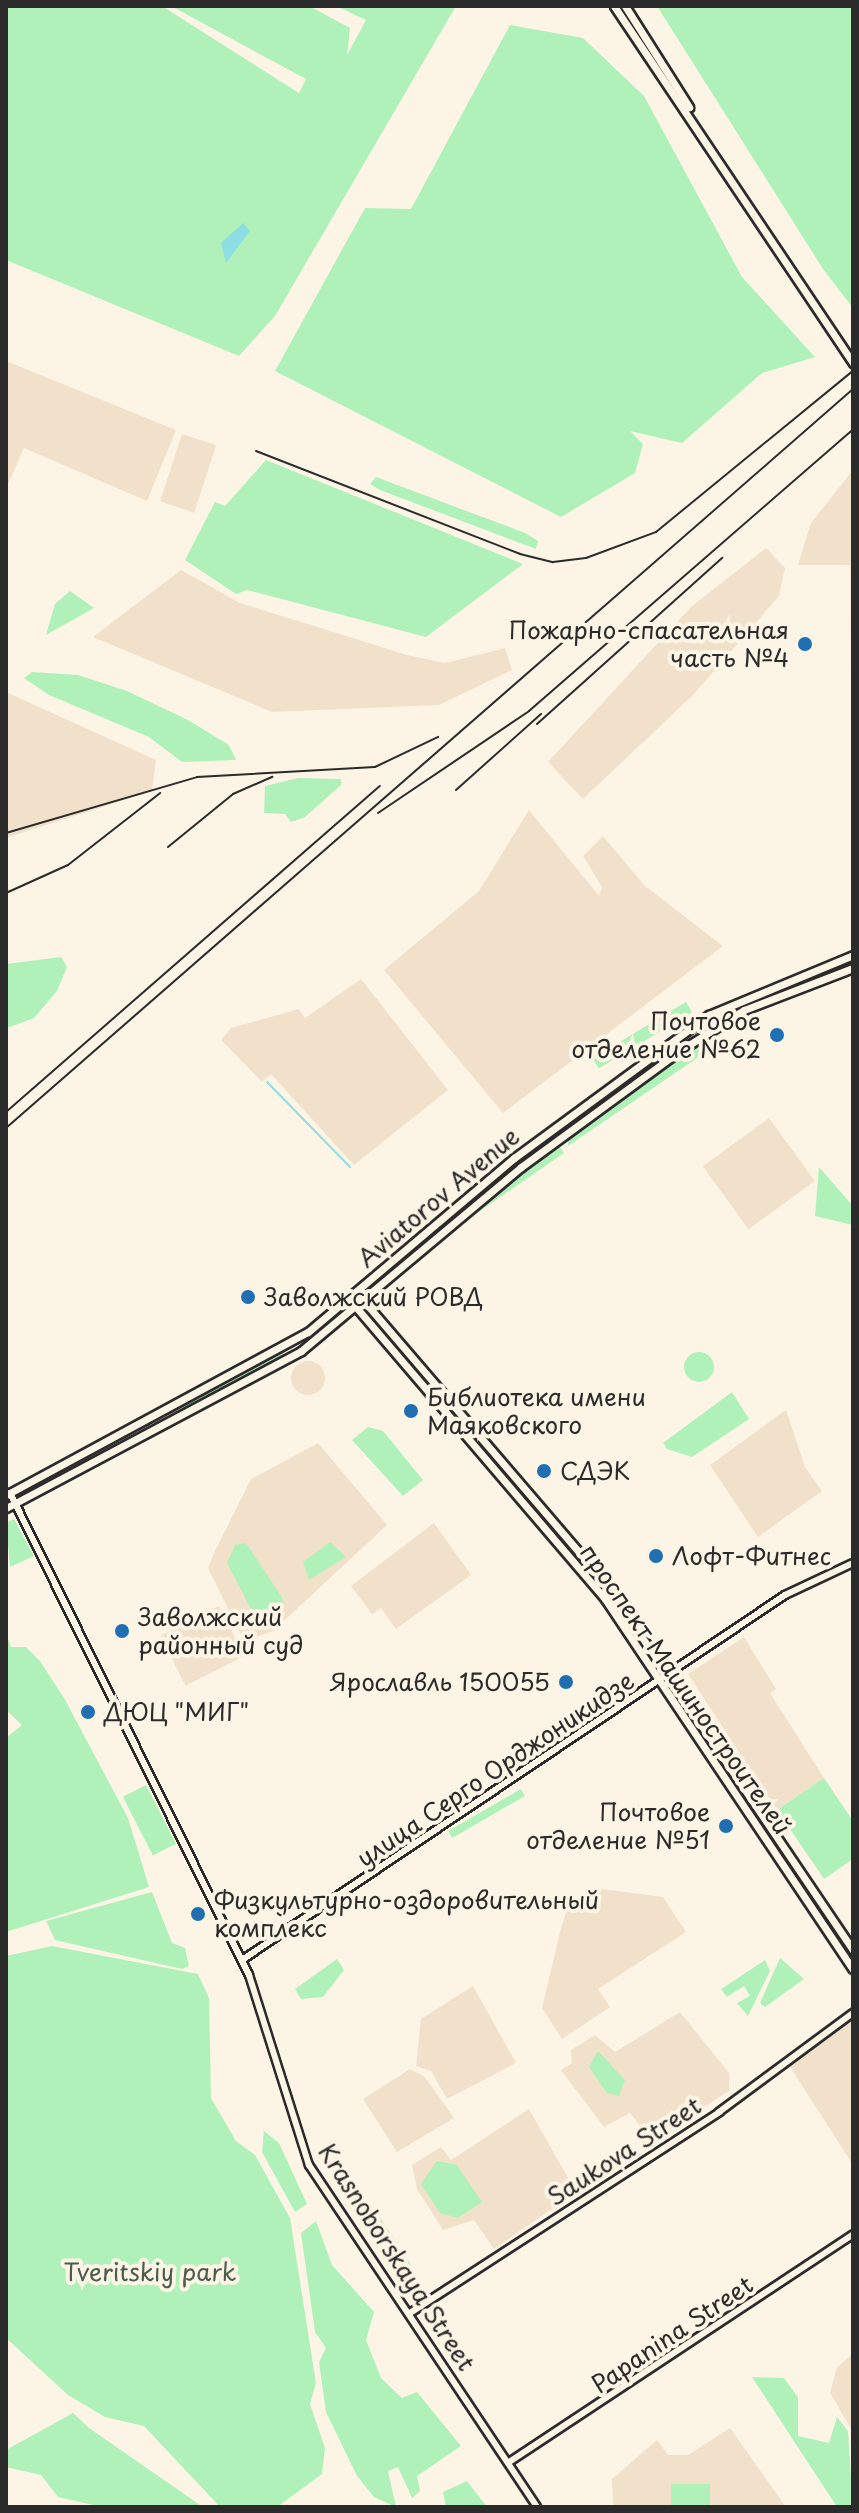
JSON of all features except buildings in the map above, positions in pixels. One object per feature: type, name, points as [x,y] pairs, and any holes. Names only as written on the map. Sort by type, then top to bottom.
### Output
[{"type":"main road","points":[[614,6],[702,130]]},
{"type":"main road","points":[[625,6],[853,363]]},
{"type":"main road","name":"Aviatorov Avenue","points":[[8,1494],[277,1351],[348,1298],[514,1158],[709,1015],[853,955]]},
{"type":"main road","name":"Aviatorov Avenue","points":[[6,1508],[301,1351],[521,1167],[698,1038],[772,997],[853,968]]},
{"type":"main road","name":"проспект Машиностроителей","points":[[356,1291],[594,1568],[853,1950]]},
{"type":"main road","name":"проспект Машиностроителей","points":[[348,1298],[580,1567],[660,1680],[853,1969]]},
{"type":"street","name":"Krasnoborskaya Street","points":[[8,1494],[242,1960],[309,2165],[537,2507]]},
{"type":"street","name":"улица Серго Орджоникидзе","points":[[242,1960],[785,1595],[853,1563]]},
{"type":"street","name":"Saukova Street","points":[[410,2313],[719,2112],[853,2013]]},
{"type":"street","name":"Papanina Street","points":[[509,2462],[853,2234]]},
{"type":"shaded area","points":[[6,361],[176,430],[147,501],[24,448],[6,489]]},
{"type":"shaded area","points":[[182,434],[216,445],[194,513],[160,502]]},
{"type":"shaded area","points":[[853,470],[851,695],[850,565],[798,565],[811,523]]},
{"type":"shaded area","points":[[766,548],[785,568],[779,596],[693,695],[583,799],[548,762],[691,607]]},
{"type":"shaded area","points":[[181,570],[240,603],[407,655],[445,663],[505,648],[512,670],[439,705],[272,712],[93,637]]},
{"type":"shaded area","points":[[6,692],[156,760],[152,791],[6,838]]},
{"type":"shaded area","points":[[529,810],[599,896],[602,887],[583,856],[603,836],[645,886],[723,946],[503,1113],[384,970],[479,891]]},
{"type":"shaded area","points":[[361,979],[448,1090],[354,1165],[271,1074],[262,1082],[221,1040],[231,1028],[299,1009],[305,1018]]},
{"type":"shaded area","points":[[769,1118],[815,1181],[749,1229],[703,1166]]},
{"type":"shaded area","points":[[308,1361],[320,1366],[325,1378],[320,1390],[308,1395],[296,1390],[291,1378],[296,1366]]},
{"type":"shaded area","points":[[786,1410],[805,1467],[822,1491],[758,1537],[710,1465]]},
{"type":"shaded area","points":[[318,1443],[387,1525],[273,1631],[244,1641],[208,1568],[251,1479]]},
{"type":"shaded area","points":[[434,1523],[471,1575],[396,1629],[381,1608],[372,1614],[351,1586]]},
{"type":"shaded area","points":[[219,1606],[244,1656],[186,1686],[160,1636]]},
{"type":"shaded area","points":[[744,1637],[776,1689],[770,1693],[824,1778],[777,1810],[688,1674]]},
{"type":"shaded area","points":[[602,1889],[663,1897],[686,1932],[598,1989],[610,2007],[562,2039],[542,2008],[560,1932],[566,1912]]},
{"type":"shaded area","points":[[473,1986],[516,2063],[447,2099],[431,2071],[416,2066],[421,2019]]},
{"type":"shaded area","points":[[680,2012],[729,2073],[729,2091],[652,2141],[630,2113],[604,2127],[561,2070],[572,2063],[571,2050],[595,2035],[615,2052]]},
{"type":"shaded area","points":[[853,2018],[853,2165],[787,2062]]},
{"type":"shaded area","points":[[410,2069],[425,2077],[454,2118],[397,2152],[363,2099]]},
{"type":"shaded area","points":[[529,2109],[576,2192],[494,2249],[474,2220],[443,2230],[417,2189],[412,2165],[441,2147],[451,2160]]},
{"type":"shaded area","points":[[853,2354],[853,2432],[830,2393],[837,2367]]},
{"type":"shaded area","points":[[730,2428],[786,2507],[710,2507],[709,2484],[672,2484],[671,2507],[613,2507],[612,2479],[657,2440],[668,2455],[688,2455]]},
{"type":"green space","points":[[6,6],[162,6],[299,93],[306,79],[171,6],[309,6],[350,28],[347,55],[366,20],[336,6],[456,6],[275,316],[239,356],[6,260]]},
{"type":"green space","points":[[657,6],[853,6],[853,308],[823,269]]},
{"type":"green space","points":[[510,25],[583,38],[644,96],[742,277],[815,357],[762,373],[682,443],[630,431],[643,444],[635,473],[561,517],[275,371],[365,208],[411,209]]},
{"type":"green space","points":[[266,460],[523,564],[426,637],[247,590],[236,594],[185,560],[215,502],[225,506]]},
{"type":"green space","points":[[376,477],[525,533],[538,541],[536,549],[380,490],[370,484]]},
{"type":"green space","points":[[70,591],[94,608],[46,635],[55,604]]},
{"type":"green space","points":[[32,672],[78,675],[127,691],[188,720],[229,745],[236,760],[182,762],[149,737],[49,695],[24,678]]},
{"type":"green space","points":[[298,778],[341,779],[341,785],[305,817],[291,822],[285,814],[264,813],[265,786]]},
{"type":"green space","points":[[61,957],[67,967],[57,991],[34,1018],[7,1028],[6,964]]},
{"type":"green space","points":[[686,1002],[692,1012],[599,1068],[593,1058]]},
{"type":"green space","points":[[730,1008],[524,1161],[521,1157],[699,1027]]},
{"type":"green space","points":[[696,1043],[703,1054],[568,1146],[568,1137]]},
{"type":"green space","points":[[558,1144],[564,1153],[441,1238],[523,1170]]},
{"type":"green space","points":[[819,1167],[853,1206],[853,1225],[815,1216]]},
{"type":"green space","points":[[372,1319],[579,1555],[659,1667],[577,1557]]},
{"type":"green space","points":[[699,1352],[705,1353],[713,1361],[713,1373],[705,1381],[699,1382],[693,1381],[685,1373],[684,1367],[685,1361],[693,1353]]},
{"type":"green space","points":[[283,1353],[284,1356],[14,1495]]},
{"type":"green space","points":[[732,1392],[749,1419],[692,1457],[667,1449],[663,1443]]},
{"type":"green space","points":[[368,1427],[383,1431],[423,1480],[403,1496],[352,1440]]},
{"type":"green space","points":[[14,1519],[34,1556],[10,1567],[6,1523]]},
{"type":"green space","points":[[330,1542],[346,1557],[309,1580],[303,1562]]},
{"type":"green space","points":[[246,1543],[283,1599],[280,1618],[271,1623],[251,1609],[227,1563],[235,1545]]},
{"type":"green space","points":[[6,1633],[11,1647],[26,1647],[40,1661],[64,1698],[128,1818],[149,1887],[6,1932],[6,1738],[22,1725],[6,1710]]},
{"type":"green space","points":[[668,1685],[853,1957],[853,1962]]},
{"type":"green space","points":[[824,1778],[853,1821],[853,1859],[824,1879],[777,1810]]},
{"type":"green space","points":[[146,1785],[176,1844],[153,1856],[123,1797]]},
{"type":"green space","points":[[521,1789],[525,1796],[452,1838],[448,1831]]},
{"type":"green space","points":[[152,1892],[172,1943],[185,1948],[189,1966],[182,1969],[55,1940],[46,1921]]},
{"type":"green space","name":"Tveritskiy park","points":[[52,1946],[198,1974],[209,1998],[211,2098],[236,2141],[255,2155],[290,2218],[316,2383],[310,2404],[325,2448],[322,2474],[277,2507],[220,2507],[144,2426],[105,2417],[68,2395],[6,2338],[6,1956]]},
{"type":"green space","points":[[780,1958],[804,1979],[765,2007],[760,2003]]},
{"type":"green space","points":[[337,1959],[344,1970],[323,1997],[301,1999],[295,1989]]},
{"type":"green space","points":[[765,1960],[770,1971],[748,2016],[737,2003],[750,1996],[744,1986],[727,1997],[721,1989]]},
{"type":"green space","points":[[598,2051],[625,2080],[619,2096],[607,2093],[589,2067]]},
{"type":"green space","points":[[264,2131],[279,2143],[307,2204],[295,2212],[262,2152]]},
{"type":"green space","points":[[437,2161],[457,2165],[482,2202],[458,2218],[440,2213],[421,2184]]},
{"type":"green space","points":[[374,2208],[412,2266],[402,2272],[365,2214]]},
{"type":"green space","points":[[316,2221],[332,2265],[374,2312],[366,2340],[381,2378],[402,2398],[417,2392],[461,2446],[417,2476],[420,2491],[412,2498],[398,2467],[388,2471],[396,2507],[374,2497],[357,2476],[326,2412],[319,2362],[326,2348],[315,2332],[301,2233]]},
{"type":"green space","points":[[752,2377],[784,2378],[798,2397],[798,2436],[829,2443],[837,2417],[848,2431],[853,2507],[837,2507]]},
{"type":"green space","points":[[73,2413],[89,2428],[203,2507],[102,2507],[58,2497],[41,2475],[6,2467],[6,2450]]},
{"type":"green space","points":[[467,2481],[487,2507],[446,2507],[443,2492]]},
{"type":"green space","points":[[671,2484],[710,2484],[710,2507],[671,2507]]},
{"type":"water","points":[[243,223],[250,231],[226,263],[221,243]]},
{"type":"waterway","points":[[267,1082],[350,1167]]},
{"type":"railway","points":[[256,451],[520,554],[553,562],[586,558],[656,532],[853,371]]},
{"type":"railway","points":[[6,1128],[853,389]]},
{"type":"railway","points":[[378,813],[529,711],[853,429]]},
{"type":"railway","points":[[537,724],[722,558]]},
{"type":"railway","points":[[456,790],[541,714]]},
{"type":"railway","points":[[6,833],[197,777],[375,767],[438,737]]},
{"type":"railway","points":[[168,847],[233,794],[272,777]]},
{"type":"railway","points":[[6,1112],[380,786]]},
{"type":"railway","points":[[6,893],[68,865],[160,793]]},
{"type":"place","name":"Пожарно-спасательная часть №4","points":[[805,644]]},
{"type":"place","name":"Почтовое отделение №62","points":[[777,1035]]},
{"type":"place","name":"Заволжский РОВД","points":[[248,1297]]},
{"type":"place","name":"Библиотека имени Маяковского","points":[[411,1411]]},
{"type":"place","name":"СДЭК","points":[[544,1471]]},
{"type":"place","name":"Лофт-Фитнес","points":[[656,1556]]},
{"type":"place","name":"Заволжский районный суд","points":[[122,1631]]},
{"type":"place","name":"Ярославль 150055","points":[[566,1682]]},
{"type":"place","name":"ДЮЦ \"МИГ\"","points":[[88,1712]]},
{"type":"place","name":"Почтовое отделение №51","points":[[726,1826]]},
{"type":"place","name":"Физкультурно-оздоровительный комплекс","points":[[198,1914]]}]
